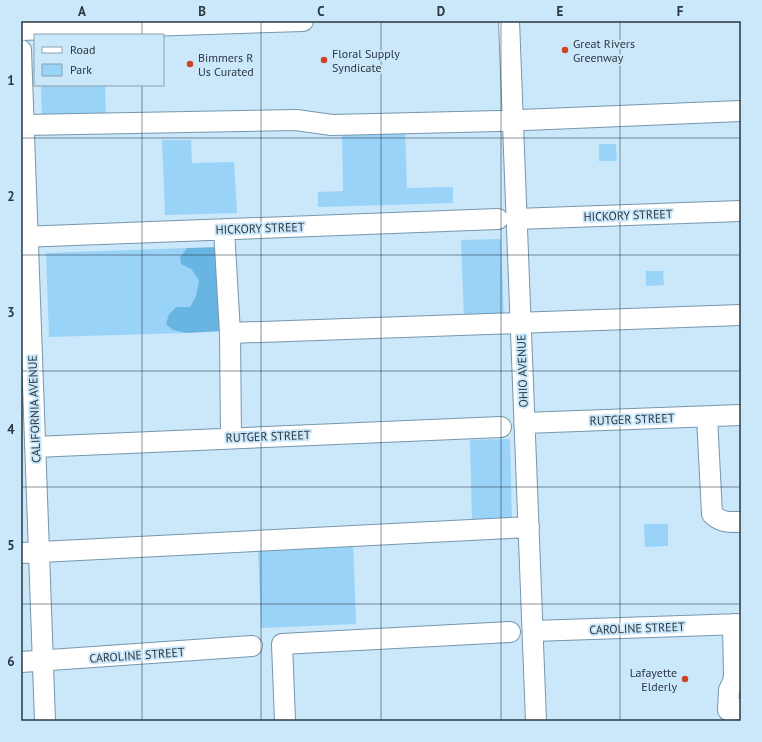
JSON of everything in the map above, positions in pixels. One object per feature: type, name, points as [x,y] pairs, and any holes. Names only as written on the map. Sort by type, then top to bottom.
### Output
[{"type":"street","points":[[21,30],[303,21]]},
{"type":"street","name":"OHIO AVENUE","points":[[509,21],[512,121],[507,219],[520,323],[536,721]]},
{"type":"street","name":"CALIFORNIA AVENUE","points":[[21,50],[24,237],[35,447],[30,553],[43,661],[45,721]]},
{"type":"street","points":[[23,131],[296,120],[332,125],[512,121],[741,111]]},
{"type":"street","name":"HICKORY STREET","points":[[24,237],[741,211]]},
{"type":"street","points":[[224,229],[230,333],[231,438]]},
{"type":"street","points":[[230,333],[741,315]]},
{"type":"street","name":"RUTGER STREET","points":[[524,423],[741,415]]},
{"type":"street","points":[[707,417],[712,514],[717,519],[724,522],[741,522]]},
{"type":"street","name":"RUTGER STREET","points":[[35,447],[501,427]]},
{"type":"street","points":[[30,553],[529,527]]},
{"type":"street","points":[[737,624],[734,675],[729,690],[728,710],[741,709]]},
{"type":"street","name":"CAROLINE STREET","points":[[533,631],[737,624]]},
{"type":"street","points":[[285,721],[282,644],[510,632]]},
{"type":"street","name":"CAROLINE STREET","points":[[21,662],[252,646]]},
{"type":"green space","points":[[41,86],[105,86],[106,116],[42,118]]},
{"type":"green space","points":[[405,131],[407,188],[453,187],[453,203],[318,207],[318,192],[343,191],[342,132]]},
{"type":"green space","points":[[162,140],[191,140],[192,163],[234,162],[237,213],[165,215]]},
{"type":"green space","points":[[599,144],[616,144],[617,161],[599,161]]},
{"type":"green space","points":[[501,239],[504,319],[464,320],[461,240]]},
{"type":"green space","points":[[187,248],[180,257],[199,280],[196,296],[190,307],[176,307],[169,314],[173,330],[186,333],[49,337],[46,253]]},
{"type":"green space","points":[[646,271],[663,271],[664,285],[646,286]]},
{"type":"green space","points":[[510,439],[512,521],[472,522],[470,440]]},
{"type":"green space","points":[[644,524],[668,524],[668,546],[645,547]]},
{"type":"green space","points":[[353,540],[356,624],[261,628],[258,546]]},
{"type":"shaded area","points":[[221,247],[226,331],[186,333],[173,330],[166,324],[169,314],[176,307],[190,307],[196,296],[199,280],[191,269],[181,264],[180,257],[187,248]]},
{"type":"place","name":"Great Rivers Greenway","points":[[565,50]]},
{"type":"place","name":"Floral Supply Syndicate","points":[[324,60]]},
{"type":"place","name":"Bimmers R Us Curated","points":[[190,64]]},
{"type":"place","name":"Lafayette Elderly","points":[[685,679]]}]
